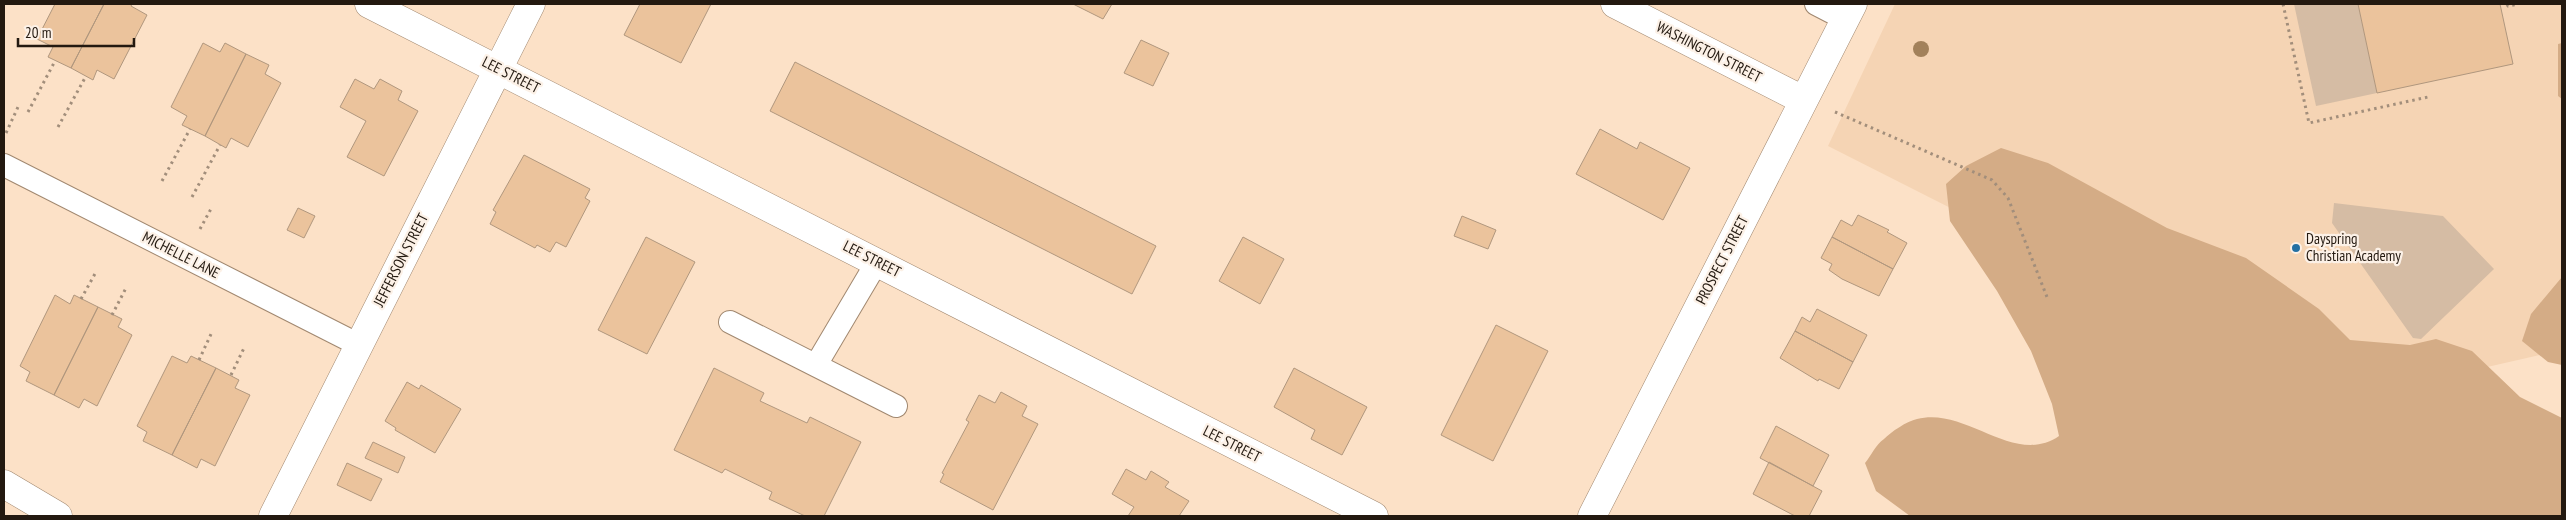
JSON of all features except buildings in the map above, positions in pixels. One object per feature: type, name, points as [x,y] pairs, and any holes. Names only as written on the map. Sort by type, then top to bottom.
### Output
[{"type":"street","name":"LEE STREET","points":[[369,4],[498,68],[1374,516]]},
{"type":"street","name":"JEFFERSON STREET","points":[[273,516],[531,4]]},
{"type":"street","name":"WASHINGTON STREET","points":[[1615,4],[1803,100]]},
{"type":"street","name":"PROSPECT STREET","points":[[1592,516],[1849,11]]},
{"type":"street","points":[[4,484],[58,516]]},
{"type":"lane","points":[[1816,4],[1849,11]]},
{"type":"lane","name":"MICHELLE LANE","points":[[4,165],[359,345]]},
{"type":"lane","points":[[816,366],[877,262]]},
{"type":"lane","points":[[730,322],[896,406]]},
{"type":"path","points":[[2283,4],[2309,123],[2428,97]]},
{"type":"path","points":[[2507,4],[2508,6],[2518,4]]},
{"type":"path","points":[[28,112],[56,61]]},
{"type":"path","points":[[58,127],[86,76]]},
{"type":"path","points":[[4,137],[18,107]]},
{"type":"path","points":[[1833,111],[1992,180],[2008,198],[2047,297]]},
{"type":"path","points":[[162,181],[190,129]]},
{"type":"path","points":[[192,197],[220,145]]},
{"type":"path","points":[[81,299],[96,272]]},
{"type":"path","points":[[112,314],[126,288]]},
{"type":"path","points":[[199,360],[212,332]]},
{"type":"path","points":[[231,375],[244,348]]},
{"type":"shaded area","name":"Dayspring Christian Academy","points":[[1895,4],[2562,4],[2562,350],[2334,402],[1828,146]]},
{"type":"shaded area","points":[[2294,4],[2358,4],[2377,93],[2316,106]]},
{"type":"shaded area","points":[[2562,43],[2562,99],[2558,96],[2558,44]]},
{"type":"shaded area","points":[[2001,148],[2048,163],[2167,228],[2246,258],[2319,309],[2350,340],[2410,345],[2436,339],[2472,351],[2520,397],[2562,418],[2562,516],[1910,516],[1876,491],[1865,463],[1881,441],[1904,424],[1917,419],[1935,417],[1954,421],[2007,441],[2025,445],[2042,444],[2059,436],[2052,404],[2031,351],[1997,291],[1950,221],[1946,184],[1966,166]]},
{"type":"shaded area","points":[[2334,203],[2443,216],[2494,269],[2421,339],[2413,338],[2332,223]]},
{"type":"shaded area","points":[[2562,277],[2562,365],[2548,362],[2522,341],[2531,314]]},
{"type":"place","name":"Dayspring Christian Academy","points":[[2296,248]]}]
